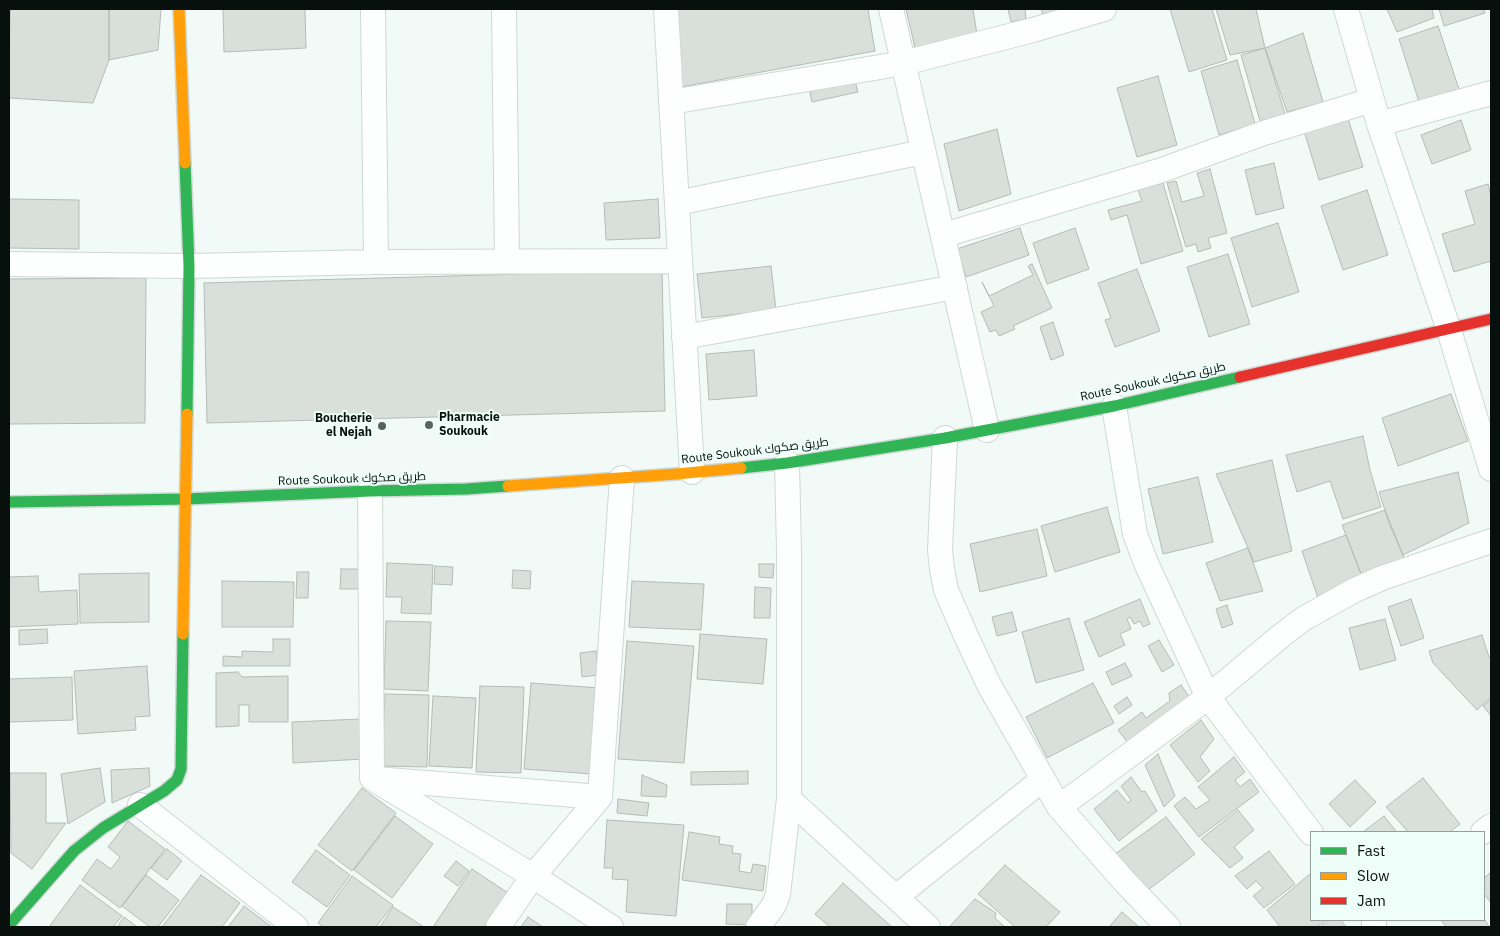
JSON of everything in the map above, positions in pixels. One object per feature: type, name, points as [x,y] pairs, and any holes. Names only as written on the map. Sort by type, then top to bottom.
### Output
[{"type":"street","points":[[9,924],[74,851],[103,828],[164,791],[177,780],[181,769],[189,266],[179,9]]},
{"type":"street","points":[[372,9],[376,262]]},
{"type":"street","points":[[504,9],[507,261]]},
{"type":"street","points":[[666,9],[692,472]]},
{"type":"street","points":[[891,9],[988,430]]},
{"type":"street","points":[[671,102],[904,63],[1033,30],[1104,9]]},
{"type":"street","points":[[1346,9],[1379,124],[1448,330],[1491,469]]},
{"type":"street","points":[[1379,124],[1491,93]]},
{"type":"street","points":[[944,235],[1159,171],[1264,133],[1372,100]]},
{"type":"street","points":[[677,203],[923,152]]},
{"type":"street","points":[[9,264],[189,266],[376,262],[680,261]]},
{"type":"street","points":[[684,336],[954,287]]},
{"type":"street","name":"Route Soukouk طريق صكوك","points":[[9,502],[186,499],[466,489],[622,478],[787,463],[945,438],[1114,406],[1491,320]]},
{"type":"street","points":[[1114,406],[1135,534],[1146,563],[1208,697],[1310,832]]},
{"type":"street","points":[[945,438],[940,550],[942,569],[946,590],[989,686],[1059,807],[1124,881],[1168,927]]},
{"type":"street","points":[[758,927],[774,905],[778,894],[789,799],[787,463]]},
{"type":"street","points":[[498,927],[533,876],[600,797],[622,478]]},
{"type":"street","points":[[370,491],[372,778]]},
{"type":"street","points":[[1059,807],[1208,697],[1282,635],[1328,604],[1382,578],[1491,541]]},
{"type":"street","points":[[372,778],[600,797]]},
{"type":"street","points":[[372,778],[533,876],[611,927]]},
{"type":"street","points":[[896,898],[1043,778]]},
{"type":"street","points":[[789,799],[928,927]]},
{"type":"street","points":[[140,806],[296,927]]},
{"type":"building","points":[[10,9],[109,9],[109,60],[93,103],[9,98]]},
{"type":"building","points":[[109,9],[161,9],[158,50],[109,60]]},
{"type":"building","points":[[223,9],[305,9],[306,48],[224,52]]},
{"type":"building","points":[[677,9],[868,9],[875,51],[681,87]]},
{"type":"building","points":[[906,9],[973,9],[977,34],[916,52]]},
{"type":"building","points":[[1008,9],[1030,9],[1025,10],[1026,19],[1011,22]]},
{"type":"building","points":[[1042,9],[1064,9],[1042,14]]},
{"type":"building","points":[[1170,9],[1212,9],[1227,60],[1189,72]]},
{"type":"building","points":[[1216,9],[1256,9],[1265,48],[1230,55]]},
{"type":"building","points":[[1387,9],[1432,9],[1434,18],[1397,32]]},
{"type":"building","points":[[1439,9],[1484,9],[1485,13],[1444,26]]},
{"type":"building","points":[[1438,26],[1460,92],[1420,105],[1399,39]]},
{"type":"building","points":[[1303,33],[1323,102],[1287,112],[1265,48]]},
{"type":"building","points":[[1265,48],[1285,114],[1260,121],[1241,55]]},
{"type":"building","points":[[1237,60],[1255,124],[1219,135],[1201,71]]},
{"type":"building","points":[[1158,76],[1177,145],[1137,157],[1117,88]]},
{"type":"building","points":[[854,77],[858,92],[812,102],[809,88]]},
{"type":"building","points":[[1348,118],[1363,167],[1319,180],[1304,131]]},
{"type":"building","points":[[1461,120],[1471,150],[1432,164],[1421,135]]},
{"type":"building","points":[[997,129],[1011,194],[959,211],[944,144]]},
{"type":"building","points":[[1274,163],[1284,208],[1256,215],[1245,170]]},
{"type":"building","points":[[1210,169],[1227,233],[1208,238],[1211,248],[1198,252],[1196,244],[1186,247],[1167,183],[1176,181],[1182,202],[1204,196],[1197,173]]},
{"type":"building","points":[[1163,183],[1183,251],[1141,264],[1127,215],[1111,220],[1108,210],[1142,201],[1138,190]]},
{"type":"building","points":[[1488,184],[1491,197],[1491,261],[1454,272],[1442,234],[1475,224],[1465,191]]},
{"type":"building","points":[[1367,190],[1388,255],[1343,270],[1321,206]]},
{"type":"building","points":[[9,199],[79,200],[79,249],[9,248]]},
{"type":"building","points":[[658,199],[660,238],[606,240],[604,203]]},
{"type":"building","points":[[1278,223],[1299,292],[1252,307],[1231,238]]},
{"type":"building","points":[[1020,228],[1029,255],[966,277],[957,249]]},
{"type":"building","points":[[1075,228],[1089,269],[1047,284],[1033,243]]},
{"type":"building","points":[[1228,254],[1250,324],[1209,337],[1187,267]]},
{"type":"building","points":[[1032,264],[1052,308],[1013,326],[1015,329],[999,336],[996,330],[990,332],[981,312],[994,306],[989,296],[1033,275],[1028,266]]},
{"type":"building","points":[[771,266],[776,310],[702,318],[697,274]]},
{"type":"building","points":[[1137,269],[1160,331],[1115,347],[1105,320],[1111,318],[1098,283]]},
{"type":"building","points":[[662,270],[665,411],[207,423],[204,283]]},
{"type":"building","points":[[146,278],[145,423],[9,424],[9,279]]},
{"type":"building","points":[[1053,322],[1064,355],[1051,360],[1040,327]]},
{"type":"building","points":[[754,350],[757,396],[709,400],[706,354]]},
{"type":"building","points":[[1451,394],[1468,441],[1398,466],[1382,418]]},
{"type":"building","points":[[1363,436],[1370,470],[1381,507],[1343,519],[1330,481],[1297,492],[1286,455]]},
{"type":"building","points":[[1272,460],[1292,551],[1254,562],[1216,474]]},
{"type":"building","points":[[1458,472],[1469,523],[1403,555],[1389,523],[1379,492]]},
{"type":"building","points":[[1198,477],[1213,542],[1163,554],[1148,489]]},
{"type":"building","points":[[1107,507],[1120,552],[1055,572],[1041,526]]},
{"type":"building","points":[[1385,510],[1406,563],[1363,579],[1342,525]]},
{"type":"building","points":[[1037,529],[1047,576],[980,592],[970,544]]},
{"type":"building","points":[[1346,535],[1363,579],[1318,598],[1302,551]]},
{"type":"building","points":[[1248,548],[1263,591],[1220,601],[1206,563]]},
{"type":"building","points":[[387,563],[433,565],[431,614],[401,613],[402,597],[386,597]]},
{"type":"building","points":[[759,564],[774,564],[773,578],[759,577]]},
{"type":"building","points":[[435,566],[453,567],[452,585],[434,584]]},
{"type":"building","points":[[341,569],[367,569],[367,589],[340,589]]},
{"type":"building","points":[[513,570],[531,571],[530,589],[512,588]]},
{"type":"building","points":[[297,572],[309,572],[308,598],[296,598]]},
{"type":"building","points":[[149,573],[149,622],[80,623],[79,574]]},
{"type":"building","points":[[38,576],[39,592],[77,590],[78,624],[9,627],[9,577]]},
{"type":"building","points":[[222,581],[294,582],[293,627],[222,627]]},
{"type":"building","points":[[632,581],[704,584],[701,630],[629,627]]},
{"type":"building","points":[[755,587],[771,588],[770,618],[754,618]]},
{"type":"building","points":[[1140,599],[1150,624],[1143,627],[1140,621],[1134,624],[1130,617],[1127,619],[1131,629],[1120,634],[1125,645],[1099,657],[1084,622]]},
{"type":"building","points":[[1411,599],[1424,638],[1401,646],[1388,607]]},
{"type":"building","points":[[1227,605],[1233,624],[1222,628],[1216,609]]},
{"type":"building","points":[[1012,612],[1017,631],[997,636],[992,617]]},
{"type":"building","points":[[1069,618],[1084,670],[1036,683],[1022,632]]},
{"type":"building","points":[[1385,619],[1396,660],[1360,670],[1349,628]]},
{"type":"building","points":[[386,621],[431,622],[428,691],[384,689]]},
{"type":"building","points":[[47,629],[48,643],[19,645],[19,630]]},
{"type":"building","points":[[700,634],[767,639],[763,684],[697,679]]},
{"type":"building","points":[[1482,635],[1491,658],[1491,697],[1477,710],[1433,663],[1429,651]]},
{"type":"building","points":[[273,639],[290,639],[290,666],[223,666],[223,656],[242,657],[242,651],[273,652]]},
{"type":"building","points":[[1159,640],[1174,665],[1162,672],[1148,646]]},
{"type":"building","points":[[627,641],[694,646],[684,763],[618,759]]},
{"type":"building","points":[[596,651],[598,675],[582,677],[580,653]]},
{"type":"building","points":[[1125,663],[1132,676],[1112,685],[1106,672]]},
{"type":"building","points":[[147,666],[150,716],[135,717],[136,730],[78,734],[74,671]]},
{"type":"building","points":[[238,672],[242,677],[288,676],[288,722],[249,722],[249,705],[239,705],[239,726],[216,727],[216,673]]},
{"type":"building","points":[[72,677],[73,720],[9,722],[9,679]]},
{"type":"building","points":[[531,683],[600,688],[592,774],[524,769]]},
{"type":"building","points":[[1093,683],[1114,723],[1047,758],[1026,717]]},
{"type":"building","points":[[1181,685],[1190,698],[1128,743],[1118,730],[1142,712],[1146,718],[1170,701],[1169,693]]},
{"type":"building","points":[[480,686],[524,687],[521,773],[476,772]]},
{"type":"building","points":[[385,694],[429,695],[427,767],[382,766]]},
{"type":"building","points":[[433,696],[476,698],[472,768],[429,766]]},
{"type":"building","points":[[1127,697],[1132,705],[1119,714],[1114,706]]},
{"type":"building","points":[[1491,699],[1491,716],[1483,706]]},
{"type":"building","points":[[361,719],[363,759],[293,763],[292,722]]},
{"type":"building","points":[[1201,720],[1214,739],[1200,757],[1210,771],[1198,782],[1170,745]]},
{"type":"building","points":[[1158,754],[1175,796],[1164,807],[1145,765]]},
{"type":"building","points":[[1234,757],[1245,772],[1235,780],[1240,787],[1250,779],[1259,792],[1199,837],[1174,806],[1185,797],[1196,809],[1210,800],[1198,787]]},
{"type":"building","points":[[100,768],[105,802],[68,824],[61,774]]},
{"type":"building","points":[[149,768],[150,786],[112,803],[111,770]]},
{"type":"building","points":[[748,771],[748,784],[691,785],[691,772]]},
{"type":"building","points":[[10,773],[46,773],[46,823],[66,823],[32,869],[11,853]]},
{"type":"building","points":[[642,775],[667,785],[666,797],[641,796]]},
{"type":"building","points":[[1131,777],[1142,792],[1145,791],[1157,811],[1119,841],[1094,809],[1117,790],[1128,803],[1131,800],[1121,786]]},
{"type":"building","points":[[1423,778],[1460,824],[1451,831],[1407,831],[1386,807]]},
{"type":"building","points":[[1355,780],[1376,802],[1350,827],[1329,804]]},
{"type":"building","points":[[362,788],[396,813],[352,871],[318,845]]},
{"type":"building","points":[[618,799],[649,803],[647,816],[617,813]]},
{"type":"building","points":[[1238,810],[1254,830],[1234,847],[1243,858],[1230,868],[1201,839]]},
{"type":"building","points":[[395,816],[433,844],[392,898],[354,870]]},
{"type":"building","points":[[1384,816],[1396,831],[1364,831]]},
{"type":"building","points":[[1166,817],[1195,854],[1143,894],[1111,857]]},
{"type":"building","points":[[607,820],[684,825],[676,916],[626,912],[628,880],[612,879],[613,868],[604,868]]},
{"type":"building","points":[[128,821],[165,849],[120,908],[82,880],[97,859],[111,869],[120,857],[108,847]]},
{"type":"building","points":[[689,832],[720,837],[719,844],[733,846],[732,853],[741,854],[739,871],[751,873],[753,864],[766,866],[763,891],[682,880]]},
{"type":"building","points":[[167,849],[182,861],[167,880],[151,868]]},
{"type":"building","points":[[316,850],[350,875],[327,907],[292,882]]},
{"type":"building","points":[[1269,851],[1295,884],[1264,908],[1253,896],[1263,888],[1256,881],[1247,889],[1235,876]]},
{"type":"building","points":[[456,861],[469,871],[458,886],[444,876]]},
{"type":"building","points":[[1005,865],[1060,912],[1046,927],[1015,927],[978,894]]},
{"type":"building","points":[[472,869],[508,893],[484,927],[433,927]]},
{"type":"building","points":[[1491,872],[1491,903],[1485,895],[1485,877]]},
{"type":"building","points":[[1310,874],[1310,921],[1325,921],[1317,927],[1280,927],[1267,910]]},
{"type":"building","points":[[146,875],[179,900],[158,927],[150,927],[122,906]]},
{"type":"building","points":[[201,875],[240,903],[222,927],[162,927]]},
{"type":"building","points":[[352,876],[393,905],[376,927],[324,927],[318,923]]},
{"type":"building","points":[[843,883],[892,927],[830,927],[815,914]]},
{"type":"building","points":[[80,885],[122,916],[113,927],[49,927]]},
{"type":"building","points":[[975,899],[996,913],[995,918],[1005,927],[949,927]]},
{"type":"building","points":[[727,904],[752,904],[752,925],[726,924]]},
{"type":"building","points":[[244,906],[272,927],[228,927]]},
{"type":"building","points":[[393,907],[424,927],[380,927]]},
{"type":"building","points":[[1122,912],[1139,927],[1109,927]]},
{"type":"building","points":[[124,917],[137,927],[117,927]]},
{"type":"building","points":[[528,917],[543,927],[521,927]]},
{"type":"building","points":[[1485,920],[1489,927],[1446,927],[1442,921]]},
{"type":"building","points":[[1328,921],[1342,921],[1346,927],[1320,927]]},
{"type":"traffic: fast","points":[[185,163],[189,266],[187,414]]},
{"type":"traffic: fast","points":[[741,468],[787,463],[945,438],[1114,406],[1240,377]]},
{"type":"traffic: fast","points":[[9,502],[186,499],[508,486]]},
{"type":"traffic: fast","points":[[9,925],[74,851],[103,828],[164,791],[177,780],[181,769],[183,634]]},
{"type":"traffic: slow","points":[[179,9],[185,163]]},
{"type":"traffic: slow","points":[[183,634],[187,414]]},
{"type":"traffic: slow","points":[[508,486],[741,468]]},
{"type":"traffic: jam","points":[[1240,377],[1491,319]]},
{"type":"place","name":"Pharmacie Soukouk","points":[[429,425]]},
{"type":"place","name":"Boucherie el Nejah","points":[[382,426]]}]
